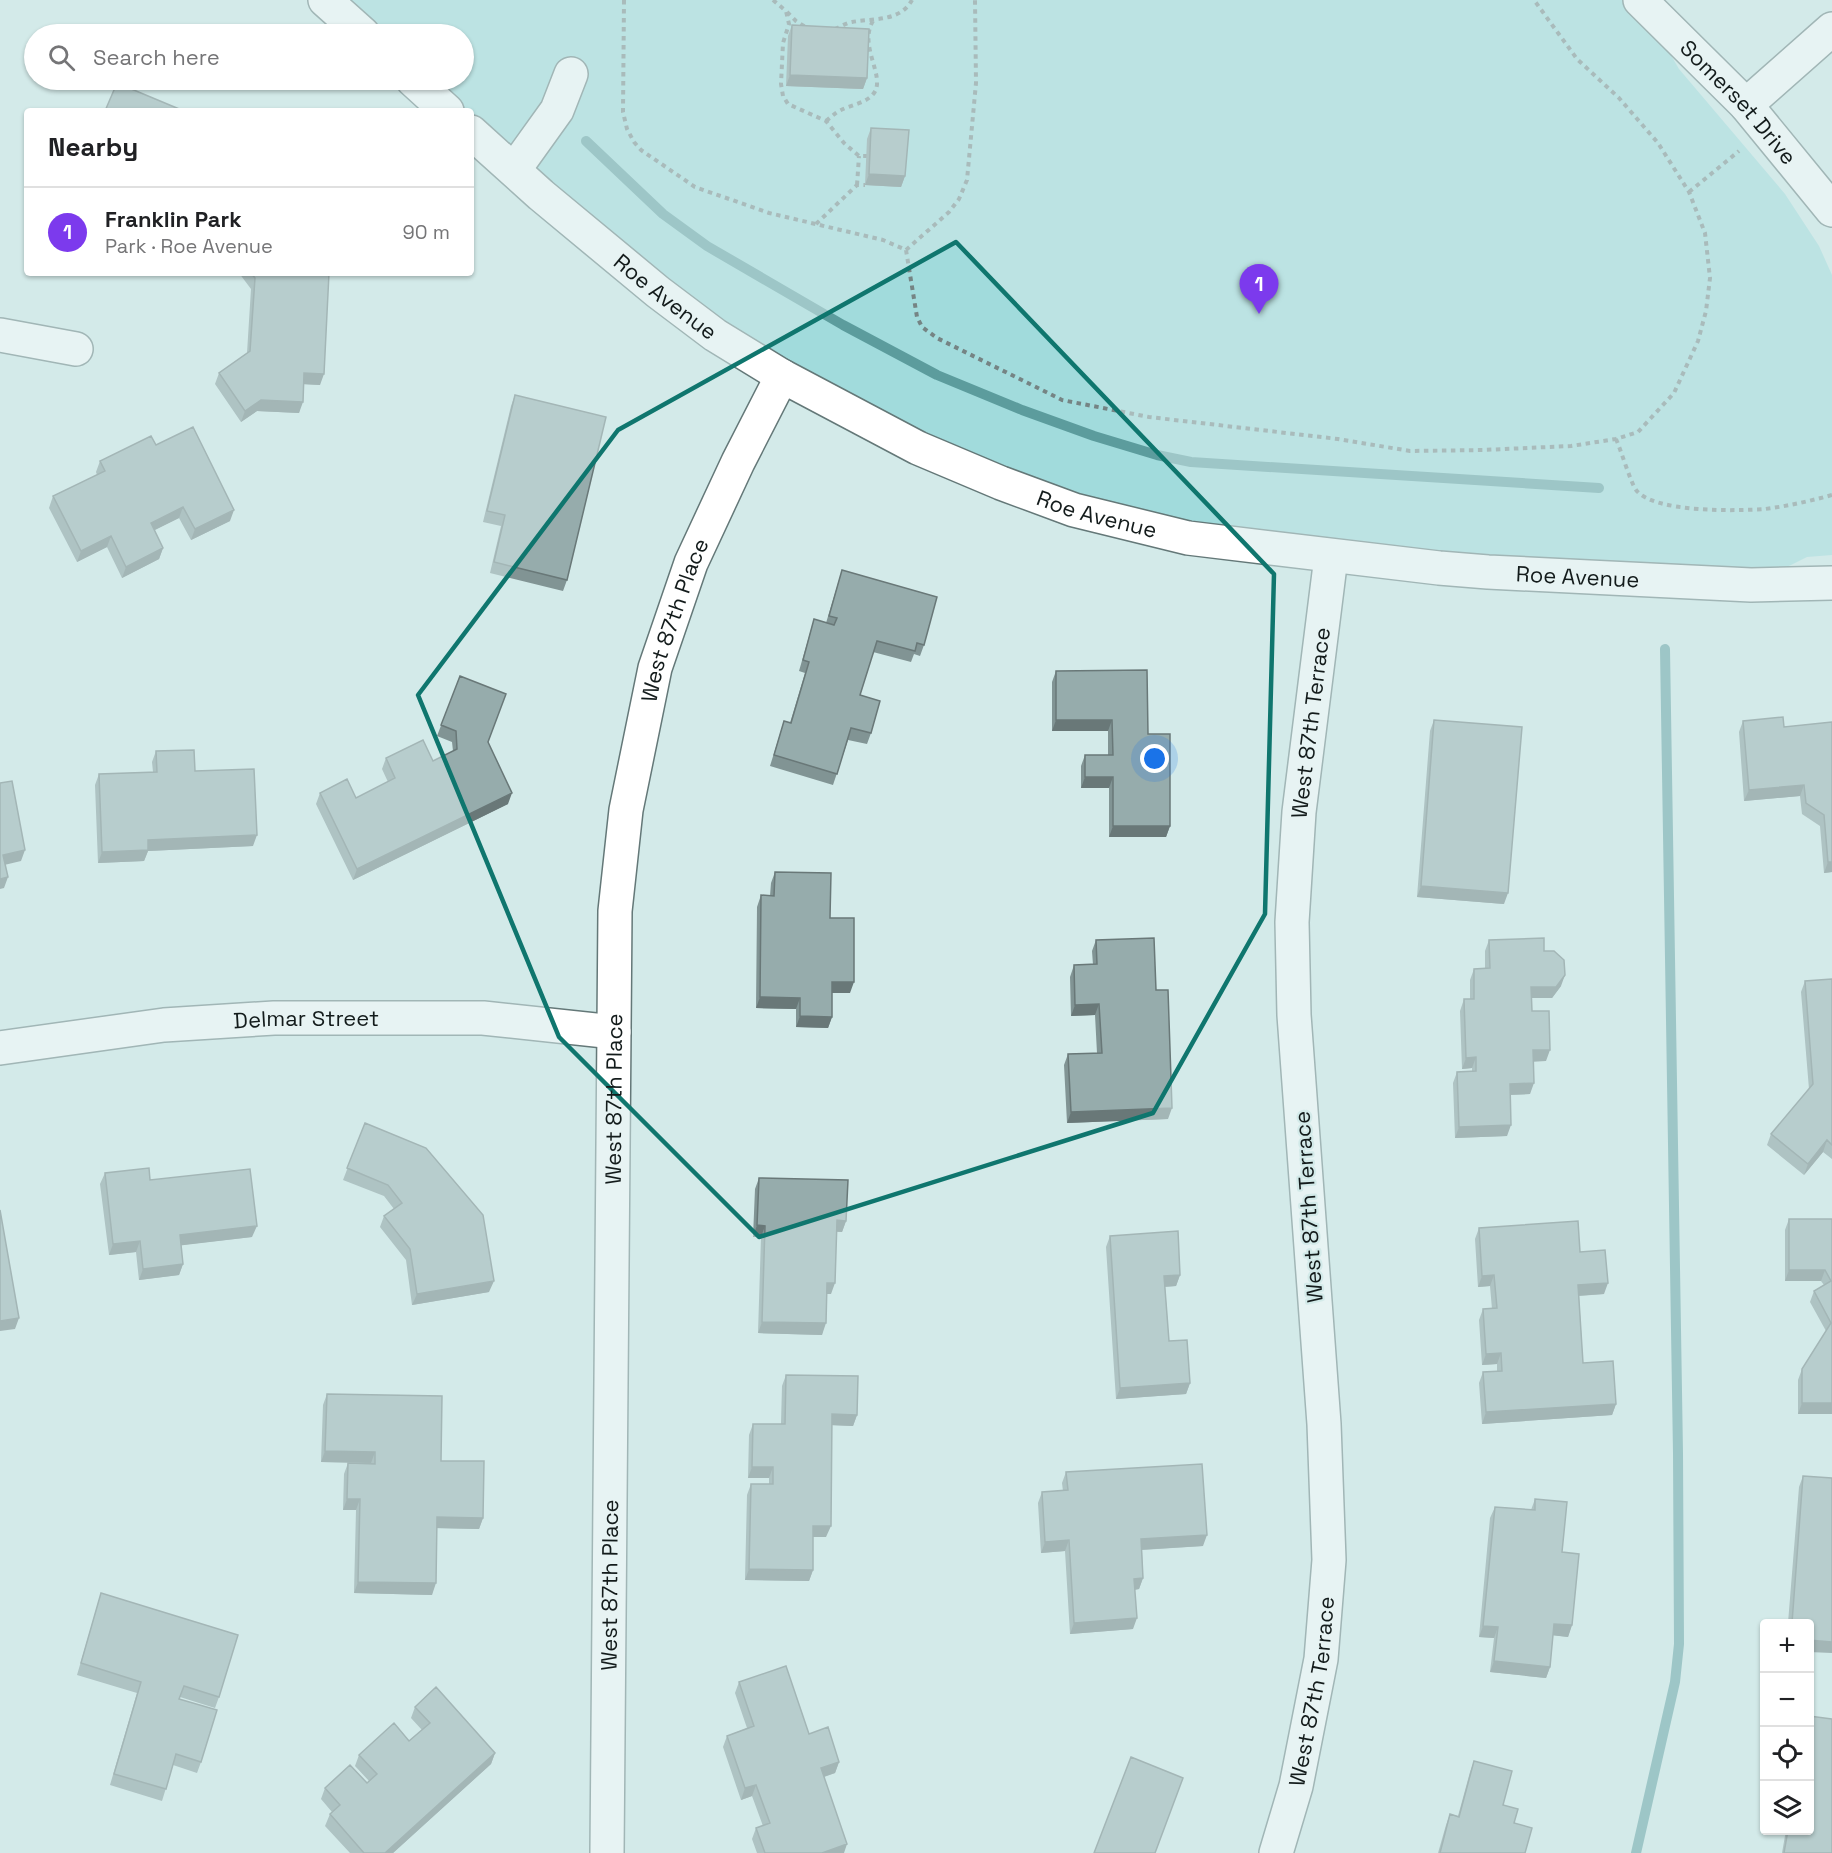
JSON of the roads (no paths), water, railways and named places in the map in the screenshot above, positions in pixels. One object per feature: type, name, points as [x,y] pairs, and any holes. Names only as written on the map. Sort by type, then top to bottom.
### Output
[{"type":"street","points":[[325,0],[352,24]]},
{"type":"street","name":"Somerset Drive","points":[[1640,0],[1746,105],[1832,210]]},
{"type":"street","points":[[1746,105],[1832,29]]},
{"type":"street","points":[[514,170],[557,110],[571,74]]},
{"type":"street","points":[[423,90],[444,108]]},
{"type":"street","name":"Roe Avenue","points":[[474,135],[657,292],[715,335],[782,376],[918,448],[1001,483],[1074,510],[1188,538],[1331,557],[1488,572],[1751,585],[1832,583]]},
{"type":"street","points":[[0,335],[75,349]]},
{"type":"street","name":"West 87th Place","points":[[607,1853],[615,912],[626,810],[655,668],[691,563],[738,462],[782,376]]},
{"type":"street","name":"West 87th Terrace","points":[[1276,1853],[1296,1786],[1321,1659],[1329,1560],[1324,1424],[1294,1015],[1292,922],[1299,812],[1331,557]]},
{"type":"street","name":"Delmar Street","points":[[0,1048],[164,1025],[274,1018],[483,1018],[614,1032]]},
{"type":"waterway","points":[[586,141],[663,214],[707,246],[843,325],[937,375],[1022,410],[1094,436],[1157,455],[1191,462],[1599,488]]},
{"type":"waterway","points":[[1636,1853],[1675,1682],[1679,1644],[1665,649]]},
{"type":"place","name":"Franklin Park","points":[[1259,314]]}]
